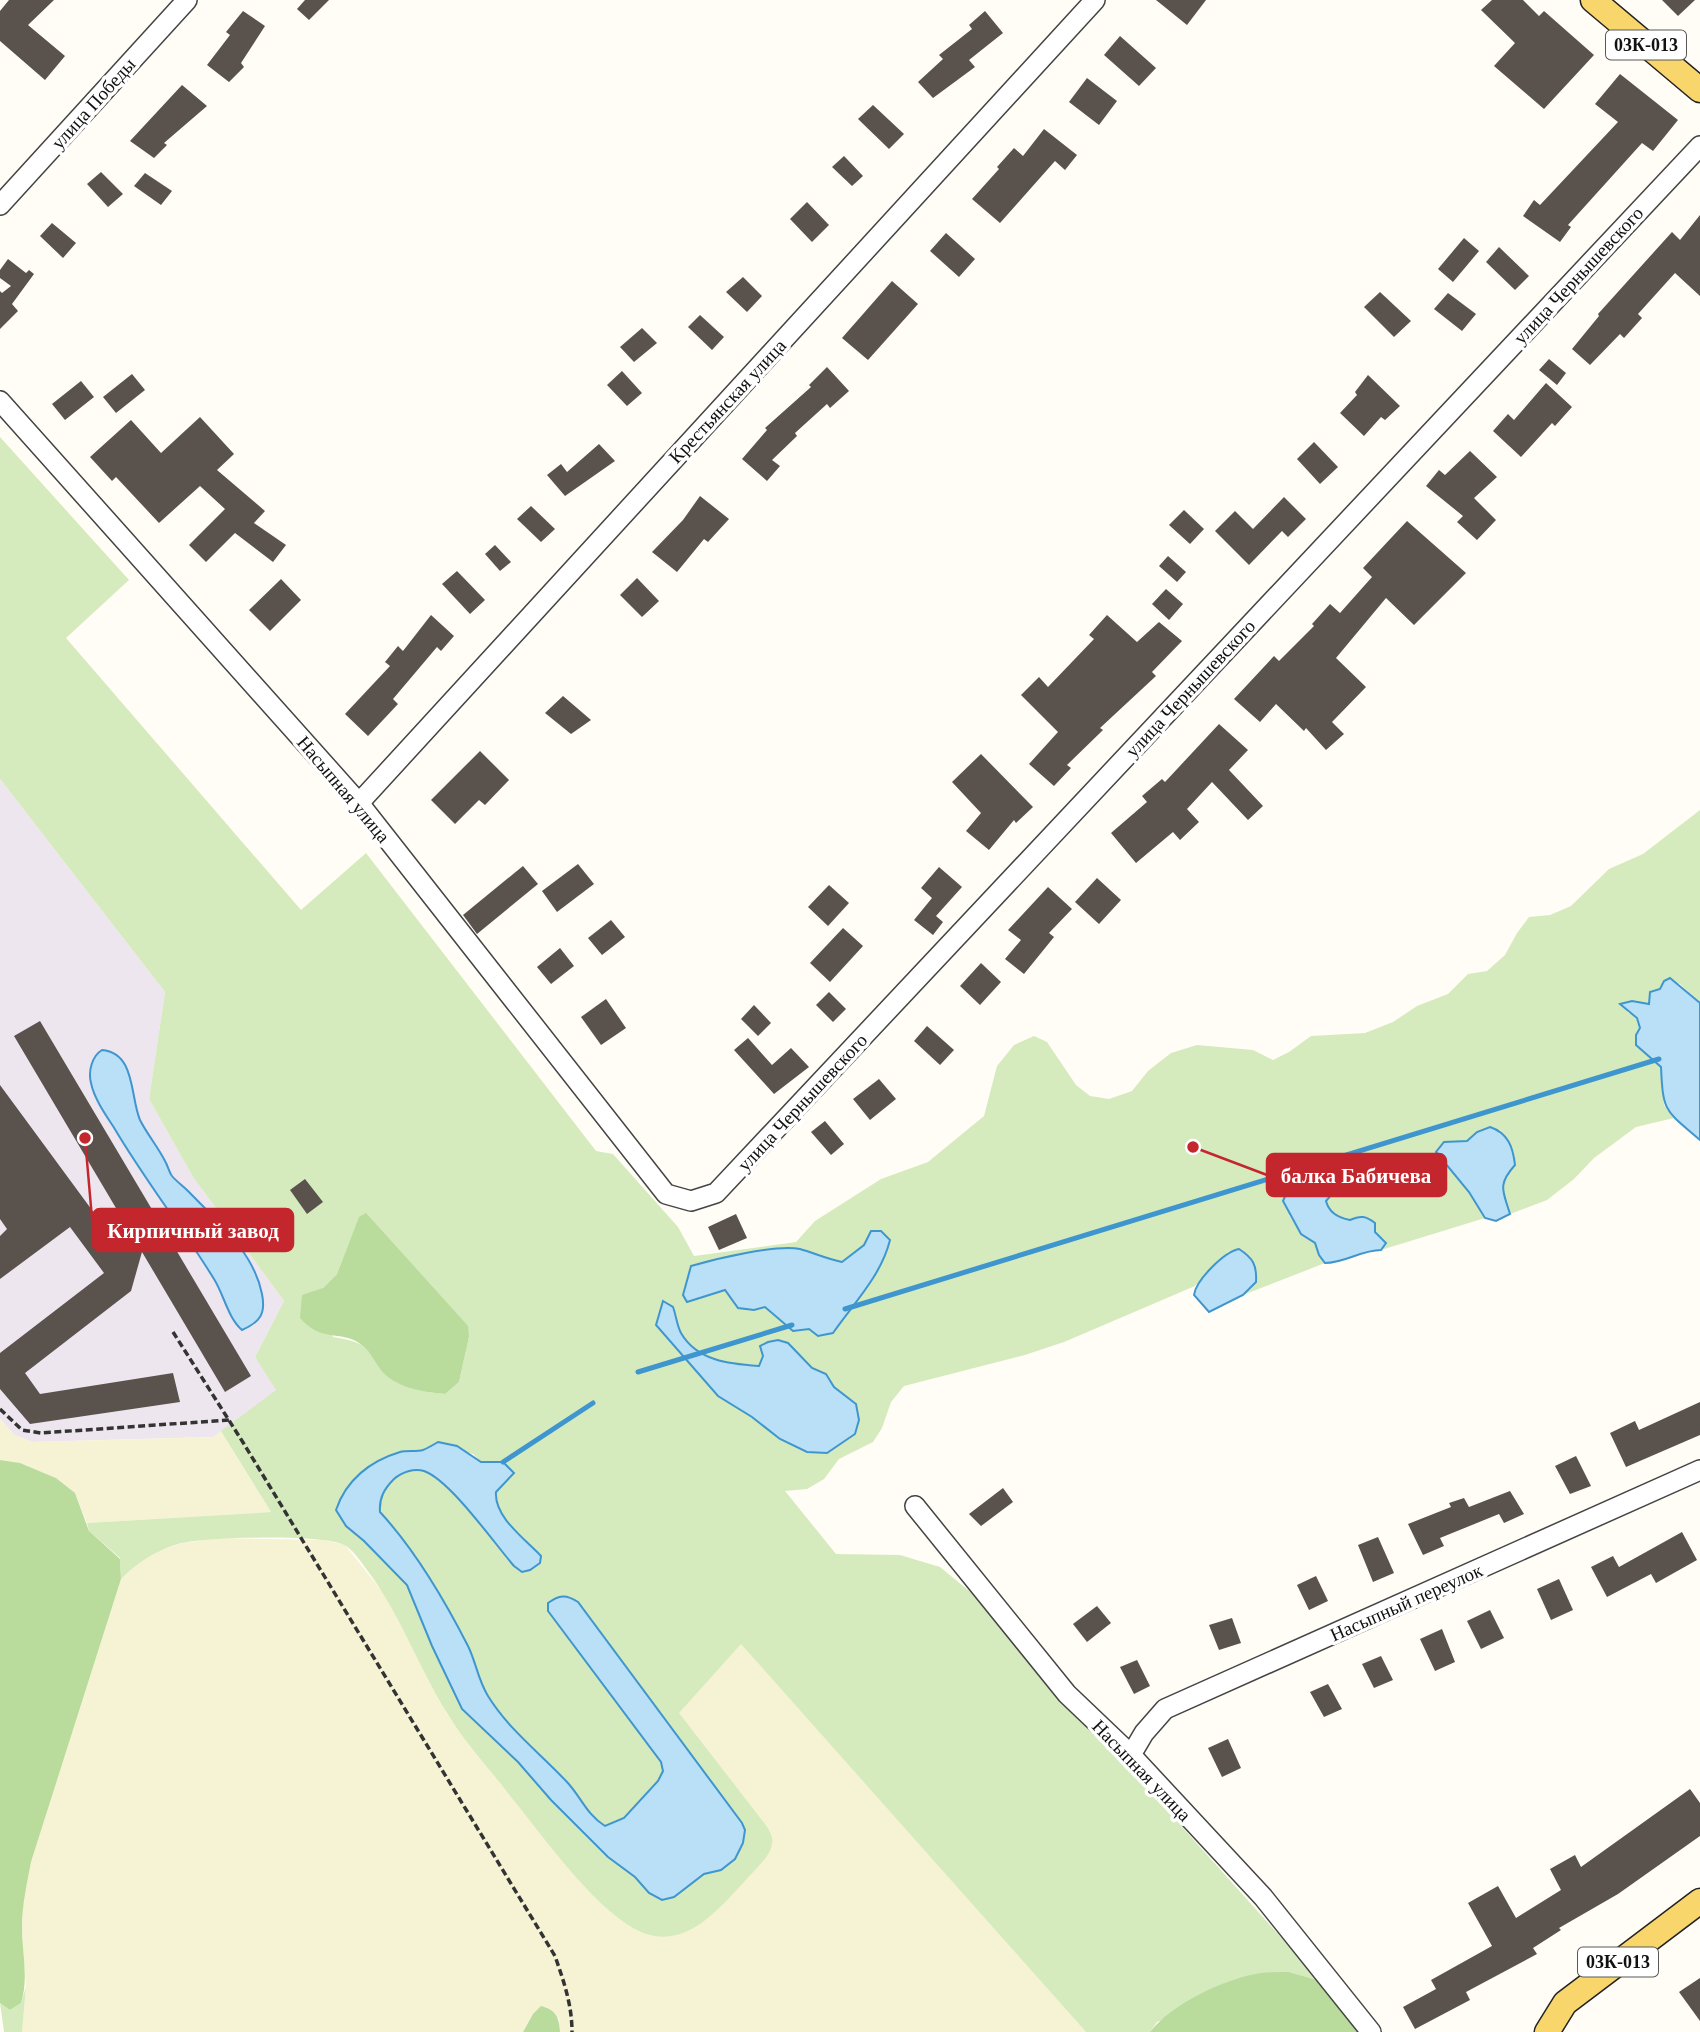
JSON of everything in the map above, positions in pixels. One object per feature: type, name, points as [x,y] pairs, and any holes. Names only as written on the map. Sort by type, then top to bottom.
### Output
[{"type":"main road","name":"03К-013","points":[[1593,0],[1700,90]]},
{"type":"main road","name":"03К-013","points":[[1545,2031],[1565,2003],[1700,1902]]},
{"type":"street","name":"улица Победы","points":[[0,205],[187,0]]},
{"type":"street","name":"Крестьянская улица","points":[[359,803],[1096,0]]},
{"type":"street","name":"улица Чернышевского","points":[[666,1194],[691,1201],[716,1193],[1700,145]]},
{"type":"street","name":"Насыпная улица","points":[[0,401],[359,803],[666,1194]]},
{"type":"street","name":"Насыпный переулок","points":[[1130,1755],[1144,1733],[1166,1709],[1700,1470]]},
{"type":"street","name":"Насыпная улица","points":[[915,1506],[1067,1694],[1130,1755],[1263,1897],[1371,2032]]},
{"type":"path","points":[[173,1332],[555,1956],[572,2012],[572,2032]]},
{"type":"path","points":[[0,1409],[22,1430],[41,1433],[229,1420]]},
{"type":"shaded area","points":[[0,779],[165,992],[149,1099],[193,1177],[284,1301],[255,1357],[277,1390],[214,1437],[32,1442],[14,1435],[0,1419]]},
{"type":"shaded area","points":[[0,1419],[14,1435],[33,1442],[214,1437],[221,1431],[271,1512],[87,1523],[75,1493],[56,1478],[20,1463],[0,1460]]},
{"type":"shaded area","points":[[221,1538],[324,1540],[345,1545],[385,1595],[447,1714],[555,1851],[762,1820],[678,1713],[741,1643],[1086,2032],[560,2032],[559,2018],[533,2014],[523,2032],[22,2032],[26,1987],[23,1900],[31,1862],[121,1579],[138,1563],[158,1551],[182,1543]]},
{"type":"green space","points":[[0,437],[129,580],[66,638],[301,910],[366,853],[596,1151],[613,1154],[678,1227],[694,1256],[796,1242],[815,1221],[881,1179],[928,1162],[984,1116],[997,1066],[1014,1045],[1034,1036],[1047,1042],[1076,1085],[1090,1096],[1109,1099],[1132,1091],[1148,1071],[1171,1053],[1197,1045],[1253,1050],[1273,1060],[1311,1036],[1365,1033],[1393,1022],[1417,1006],[1448,994],[1468,974],[1487,971],[1505,955],[1529,917],[1550,915],[1571,906],[1609,869],[1643,854],[1700,810],[1700,1003],[1680,984],[1664,981],[1649,1004],[1632,1001],[1627,1012],[1637,1017],[1640,1028],[1636,1045],[1661,1067],[1664,1105],[1674,1118],[1636,1127],[1594,1158],[1574,1179],[1547,1200],[1510,1214],[1501,1186],[1514,1153],[1500,1130],[1477,1132],[1467,1141],[1444,1142],[1485,1218],[1381,1250],[1385,1243],[1328,1209],[1326,1201],[1289,1215],[1301,1234],[1315,1243],[1325,1263],[1243,1295],[1256,1282],[1229,1251],[1195,1286],[1064,1342],[1025,1355],[904,1386],[891,1402],[882,1428],[873,1442],[839,1459],[824,1479],[807,1489],[785,1491],[836,1554],[900,1555],[940,1567],[974,1595],[1317,1980],[1289,1972],[1157,2022],[1150,2032],[1086,2032],[741,1644],[679,1713],[768,1828],[772,1837],[771,1849],[733,1894],[696,1927],[667,1937],[650,1935],[617,1917],[584,1886],[470,1745],[437,1695],[379,1587],[346,1546],[316,1539],[291,1538],[237,1538],[191,1542],[178,1544],[154,1554],[121,1579],[120,1558],[89,1531],[87,1523],[271,1512],[221,1431],[276,1390],[255,1357],[284,1301],[193,1177],[149,1099],[165,992],[0,779]],"holes":[[[359,1218],[469,1337],[459,1382],[445,1394],[405,1386],[382,1371],[364,1346],[333,1337],[323,1288],[337,1274]],[[864,1245],[873,1279],[859,1295],[778,1317],[765,1307],[754,1310],[691,1266],[746,1253],[790,1248],[842,1262]],[[673,1307],[681,1333],[696,1350],[715,1359],[737,1364],[759,1366],[768,1342],[778,1340],[788,1343],[812,1368],[826,1374],[834,1387],[856,1404],[780,1439],[752,1417],[656,1325]],[[438,1443],[473,1454],[481,1462],[504,1462],[514,1474],[496,1492],[500,1510],[512,1527],[541,1556],[514,1566],[459,1499],[435,1477],[424,1471],[412,1470],[401,1474],[390,1483],[380,1502],[380,1512],[406,1543],[439,1593],[468,1646],[485,1690],[496,1708],[605,1826],[624,1818],[658,1781],[663,1771],[661,1762],[569,1596],[578,1602],[742,1823],[744,1836],[740,1850],[732,1862],[721,1870],[701,1876],[674,1897],[649,1893],[635,1877],[608,1857],[551,1800],[518,1762],[462,1709],[407,1585],[346,1526],[401,1451],[422,1450]]]},
{"type":"green space","points":[[366,1213],[468,1326],[469,1337],[459,1382],[445,1394],[419,1390],[393,1381],[359,1343],[316,1331],[300,1318],[302,1295],[323,1288],[337,1274],[359,1217]]},
{"type":"green space","points":[[0,1460],[20,1463],[56,1478],[75,1493],[89,1531],[120,1559],[121,1579],[31,1862],[22,1919],[25,1975],[23,1994],[21,2003],[10,2010],[0,2003]]},
{"type":"green space","points":[[1289,1972],[1317,1980],[1359,2032],[1150,2032],[1185,2002],[1216,1986],[1261,1973]]},
{"type":"green space","points":[[26,1987],[22,2032],[4,2032],[0,2003],[10,2010],[21,2003]]},
{"type":"green space","points":[[541,2006],[556,2015],[560,2032],[523,2032]]},
{"type":"water","points":[[1670,978],[1700,1003],[1700,1140],[1668,1110],[1663,1094],[1661,1067],[1636,1045],[1636,1035],[1640,1028],[1637,1018],[1620,1004],[1632,1001],[1649,1004],[1650,992],[1660,989],[1664,981]]},
{"type":"water","points":[[102,1050],[113,1053],[126,1067],[140,1120],[172,1176],[222,1225],[251,1264],[258,1279],[263,1307],[257,1320],[248,1327],[242,1330],[233,1319],[214,1279],[97,1100],[90,1074],[93,1060]]},
{"type":"water","points":[[1490,1127],[1505,1137],[1513,1152],[1515,1165],[1503,1188],[1510,1214],[1496,1221],[1485,1218],[1469,1192],[1436,1152],[1444,1142],[1467,1141],[1477,1132]]},
{"type":"water","points":[[1308,1176],[1320,1179],[1328,1186],[1332,1194],[1326,1201],[1335,1214],[1350,1220],[1363,1217],[1375,1223],[1375,1232],[1386,1243],[1381,1250],[1325,1263],[1315,1243],[1301,1234],[1283,1201],[1292,1185]]},
{"type":"water","points":[[871,1231],[881,1231],[890,1240],[886,1253],[874,1277],[833,1333],[818,1336],[809,1329],[793,1331],[765,1307],[754,1310],[738,1308],[725,1290],[687,1302],[683,1295],[691,1266],[746,1253],[790,1248],[842,1262],[864,1245]]},
{"type":"water","points":[[1239,1249],[1253,1262],[1256,1282],[1243,1295],[1209,1312],[1194,1295],[1196,1289],[1219,1261]]},
{"type":"water","points":[[663,1301],[673,1307],[680,1330],[688,1342],[696,1350],[715,1359],[759,1366],[763,1356],[760,1346],[778,1340],[788,1343],[812,1368],[826,1374],[834,1387],[856,1404],[859,1420],[855,1434],[827,1453],[807,1452],[780,1439],[752,1417],[718,1396],[656,1325]]},
{"type":"water","points":[[438,1442],[457,1446],[481,1462],[503,1462],[514,1473],[496,1492],[497,1501],[505,1519],[541,1556],[540,1563],[522,1572],[514,1566],[459,1499],[435,1477],[424,1471],[412,1470],[401,1474],[390,1483],[383,1494],[380,1512],[406,1543],[439,1593],[468,1646],[488,1696],[505,1720],[567,1782],[599,1822],[605,1826],[624,1818],[658,1781],[663,1771],[661,1762],[548,1611],[548,1603],[559,1597],[578,1602],[742,1823],[745,1830],[743,1843],[735,1859],[721,1870],[704,1874],[674,1897],[662,1900],[649,1893],[635,1877],[608,1857],[551,1800],[518,1762],[462,1709],[407,1585],[346,1526],[336,1510],[346,1490],[369,1466],[403,1451],[423,1450]]},
{"type":"building","points":[[9,0],[54,0],[28,25],[65,56],[45,80],[0,41],[0,11]]},
{"type":"building","points":[[305,0],[329,0],[309,20],[297,9]]},
{"type":"building","points":[[1156,0],[1206,0],[1187,25]]},
{"type":"building","points":[[1492,0],[1523,0],[1539,16],[1544,11],[1594,55],[1544,109],[1494,66],[1515,43],[1481,10]]},
{"type":"building","points":[[1662,0],[1695,0],[1678,16]]},
{"type":"building","points":[[243,11],[265,26],[241,63],[244,67],[229,82],[207,65],[230,35],[226,32]]},
{"type":"building","points":[[985,11],[1003,33],[969,60],[975,67],[933,98],[918,82],[943,59],[939,55],[972,29],[969,25]]},
{"type":"building","points":[[1120,36],[1156,68],[1139,86],[1104,55]]},
{"type":"building","points":[[1620,74],[1678,120],[1653,151],[1642,143],[1568,225],[1571,227],[1560,242],[1523,216],[1534,200],[1540,205],[1618,122],[1595,104]]},
{"type":"building","points":[[1087,78],[1117,101],[1099,125],[1069,102]]},
{"type":"building","points":[[182,85],[207,106],[164,143],[167,145],[154,158],[130,141]]},
{"type":"building","points":[[873,105],[904,134],[889,149],[858,119]]},
{"type":"building","points":[[1044,129],[1077,155],[1065,170],[1055,161],[1000,223],[972,199],[1014,148],[1023,156]]},
{"type":"building","points":[[844,156],[863,176],[852,186],[832,167]]},
{"type":"building","points":[[101,172],[123,194],[108,207],[87,184]]},
{"type":"building","points":[[145,173],[172,191],[161,205],[134,186]]},
{"type":"building","points":[[807,202],[829,225],[812,242],[790,219]]},
{"type":"building","points":[[1700,215],[1700,296],[1675,273],[1638,314],[1642,318],[1624,338],[1620,334],[1590,365],[1572,349],[1598,314],[1672,232],[1680,240]]},
{"type":"building","points":[[52,223],[76,243],[63,258],[40,236]]},
{"type":"building","points":[[946,233],[975,259],[959,277],[930,251]]},
{"type":"building","points":[[1464,238],[1479,251],[1453,282],[1438,269]]},
{"type":"building","points":[[1499,247],[1529,276],[1515,290],[1486,262]]},
{"type":"building","points":[[8,259],[26,273],[29,270],[34,274],[12,304],[18,311],[0,329],[0,291],[2,293],[11,286],[0,278],[0,270]]},
{"type":"building","points":[[743,277],[762,296],[747,312],[726,292]]},
{"type":"building","points":[[892,281],[918,304],[868,360],[842,338]]},
{"type":"building","points":[[1380,292],[1411,321],[1394,337],[1364,307]]},
{"type":"building","points":[[1448,293],[1476,314],[1462,331],[1434,309]]},
{"type":"building","points":[[700,315],[724,337],[712,350],[688,327]]},
{"type":"building","points":[[642,328],[657,343],[634,362],[620,347]]},
{"type":"building","points":[[1549,359],[1566,373],[1557,385],[1539,370]]},
{"type":"building","points":[[827,367],[849,391],[830,408],[827,404],[795,433],[797,436],[772,460],[780,466],[767,481],[742,459],[767,430],[765,428],[811,387],[809,385]]},
{"type":"building","points":[[622,371],[642,393],[627,406],[607,385]]},
{"type":"building","points":[[132,374],[145,390],[116,413],[103,397]]},
{"type":"building","points":[[1368,375],[1400,406],[1385,420],[1381,417],[1364,436],[1340,413],[1357,395],[1355,392]]},
{"type":"building","points":[[81,381],[94,397],[65,420],[52,404]]},
{"type":"building","points":[[1546,383],[1572,407],[1555,426],[1552,423],[1521,457],[1493,431],[1508,414],[1514,420]]},
{"type":"building","points":[[200,417],[234,454],[217,470],[265,511],[254,523],[286,545],[273,562],[235,533],[206,562],[189,545],[225,509],[200,486],[159,523],[116,477],[112,481],[90,457],[131,420],[161,453]]},
{"type":"building","points":[[1314,442],[1338,467],[1320,484],[1297,459]]},
{"type":"building","points":[[599,444],[615,461],[565,496],[547,475],[561,464],[567,472]]},
{"type":"building","points":[[1470,451],[1497,477],[1474,498],[1496,520],[1477,540],[1457,522],[1463,516],[1426,486],[1439,470],[1445,475]]},
{"type":"building","points":[[700,496],[729,519],[708,542],[704,539],[677,572],[652,552],[683,520]]},
{"type":"building","points":[[1284,497],[1306,519],[1288,537],[1282,531],[1249,565],[1215,531],[1235,511],[1253,529]]},
{"type":"building","points":[[531,506],[555,529],[541,542],[517,519]]},
{"type":"building","points":[[1184,510],[1204,529],[1190,544],[1169,525]]},
{"type":"building","points":[[1407,521],[1466,573],[1414,625],[1386,598],[1336,658],[1366,687],[1332,722],[1344,734],[1326,750],[1306,728],[1304,731],[1276,704],[1260,722],[1234,699],[1274,656],[1279,661],[1314,626],[1312,624],[1330,604],[1340,613],[1372,577],[1363,568]]},
{"type":"building","points":[[495,545],[511,562],[500,571],[485,554]]},
{"type":"building","points":[[1168,556],[1186,572],[1177,582],[1159,566]]},
{"type":"building","points":[[457,571],[485,600],[470,614],[442,584]]},
{"type":"building","points":[[637,578],[659,601],[642,617],[620,595]]},
{"type":"building","points":[[281,579],[301,600],[270,631],[249,610]]},
{"type":"building","points":[[1166,589],[1183,604],[1169,620],[1152,604]]},
{"type":"building","points":[[431,615],[454,636],[441,651],[437,647],[393,699],[398,704],[368,736],[345,714],[390,666],[385,662],[398,646],[403,651]]},
{"type":"building","points":[[1107,615],[1137,642],[1159,622],[1182,641],[1152,672],[1156,676],[1100,728],[1103,730],[1067,765],[1071,768],[1054,786],[1029,764],[1058,732],[1021,695],[1039,677],[1048,687],[1094,639],[1089,635]]},
{"type":"building","points":[[563,696],[591,720],[571,734],[545,713]]},
{"type":"building","points":[[1219,724],[1248,750],[1229,770],[1263,806],[1248,820],[1212,782],[1187,809],[1199,822],[1180,840],[1173,832],[1136,863],[1111,833],[1147,802],[1142,796],[1162,779],[1165,782]]},
{"type":"building","points":[[480,751],[509,780],[485,805],[479,800],[455,824],[431,800]]},
{"type":"building","points":[[981,754],[1033,807],[1016,823],[1014,820],[989,850],[966,831],[981,813],[952,782]]},
{"type":"building","points":[[578,864],[594,884],[557,912],[542,891]]},
{"type":"building","points":[[523,866],[538,884],[477,934],[463,915]]},
{"type":"building","points":[[939,867],[962,887],[936,916],[943,922],[933,935],[914,920],[932,898],[921,888]]},
{"type":"building","points":[[1097,878],[1121,900],[1099,924],[1075,902]]},
{"type":"building","points":[[829,885],[849,903],[828,926],[808,907]]},
{"type":"building","points":[[1048,887],[1072,909],[1049,933],[1054,937],[1024,974],[1005,959],[1021,940],[1008,930]]},
{"type":"building","points":[[611,920],[625,937],[602,955],[588,938]]},
{"type":"building","points":[[843,928],[863,946],[830,982],[810,963]]},
{"type":"building","points":[[560,948],[574,966],[551,984],[537,967]]},
{"type":"building","points":[[981,963],[1001,982],[980,1005],[960,986]]},
{"type":"building","points":[[829,992],[846,1009],[833,1022],[816,1005]]},
{"type":"building","points":[[606,999],[626,1028],[601,1045],[581,1017]]},
{"type":"building","points":[[754,1005],[771,1023],[758,1036],[741,1019]]},
{"type":"building","points":[[40,1021],[251,1376],[225,1392],[142,1252],[131,1291],[25,1373],[40,1394],[173,1373],[180,1402],[30,1424],[0,1389],[0,1353],[104,1273],[70,1227],[0,1279],[0,1236],[7,1229],[0,1219],[0,1085],[114,1240],[129,1230],[14,1036]]},
{"type":"building","points":[[927,1026],[954,1050],[940,1065],[914,1041]]},
{"type":"building","points":[[748,1038],[772,1065],[791,1048],[809,1067],[774,1094],[734,1050]]},
{"type":"building","points":[[879,1079],[896,1099],[870,1120],[853,1099]]},
{"type":"building","points":[[825,1121],[844,1144],[831,1155],[811,1132]]},
{"type":"building","points":[[305,1179],[323,1202],[307,1214],[290,1190]]},
{"type":"building","points":[[736,1214],[747,1238],[719,1250],[708,1227]]},
{"type":"building","points":[[1700,1402],[1700,1435],[1626,1467],[1610,1433],[1635,1421],[1639,1430]]},
{"type":"building","points":[[1576,1456],[1591,1486],[1570,1494],[1555,1466]]},
{"type":"building","points":[[1003,1488],[1013,1502],[981,1526],[969,1514]]},
{"type":"building","points":[[1510,1491],[1524,1514],[1504,1523],[1499,1514],[1440,1538],[1444,1546],[1423,1555],[1408,1524],[1451,1507],[1449,1503],[1464,1498],[1469,1507]]},
{"type":"building","points":[[1682,1532],[1697,1560],[1656,1583],[1651,1574],[1607,1597],[1591,1567],[1613,1556],[1619,1567]]},
{"type":"building","points":[[1378,1537],[1394,1573],[1373,1582],[1358,1545]]},
{"type":"building","points":[[1316,1576],[1328,1601],[1309,1610],[1297,1585]]},
{"type":"building","points":[[1559,1579],[1573,1610],[1551,1620],[1537,1589]]},
{"type":"building","points":[[1097,1606],[1111,1623],[1087,1642],[1073,1624]]},
{"type":"building","points":[[1490,1610],[1504,1638],[1481,1649],[1467,1621]]},
{"type":"building","points":[[1232,1618],[1241,1643],[1219,1650],[1209,1625]]},
{"type":"building","points":[[1442,1629],[1455,1662],[1435,1671],[1420,1639]]},
{"type":"building","points":[[1381,1656],[1393,1680],[1374,1688],[1362,1664]]},
{"type":"building","points":[[1137,1660],[1150,1686],[1134,1694],[1120,1667]]},
{"type":"building","points":[[1328,1684],[1342,1709],[1324,1717],[1310,1692]]},
{"type":"building","points":[[1228,1739],[1241,1768],[1222,1777],[1208,1748]]},
{"type":"building","points":[[1690,1789],[1700,1803],[1700,1836],[1618,1894],[1559,1928],[1561,1930],[1533,1948],[1537,1954],[1466,1992],[1470,2000],[1415,2029],[1403,2007],[1436,1989],[1431,1980],[1492,1946],[1468,1903],[1498,1886],[1516,1918],[1561,1890],[1550,1869],[1575,1855],[1581,1867]]},
{"type":"building","points":[[1700,1978],[1700,2021],[1679,1992]]},
{"type":"waterway","points":[[845,1309],[1659,1059]]},
{"type":"waterway","points":[[638,1372],[792,1325]]},
{"type":"waterway","points":[[503,1462],[593,1403]]},
{"type":"place","name":"Кирпичный завод","points":[[85,1138]]},
{"type":"place","name":"балка Бабичева","points":[[1193,1147]]}]
